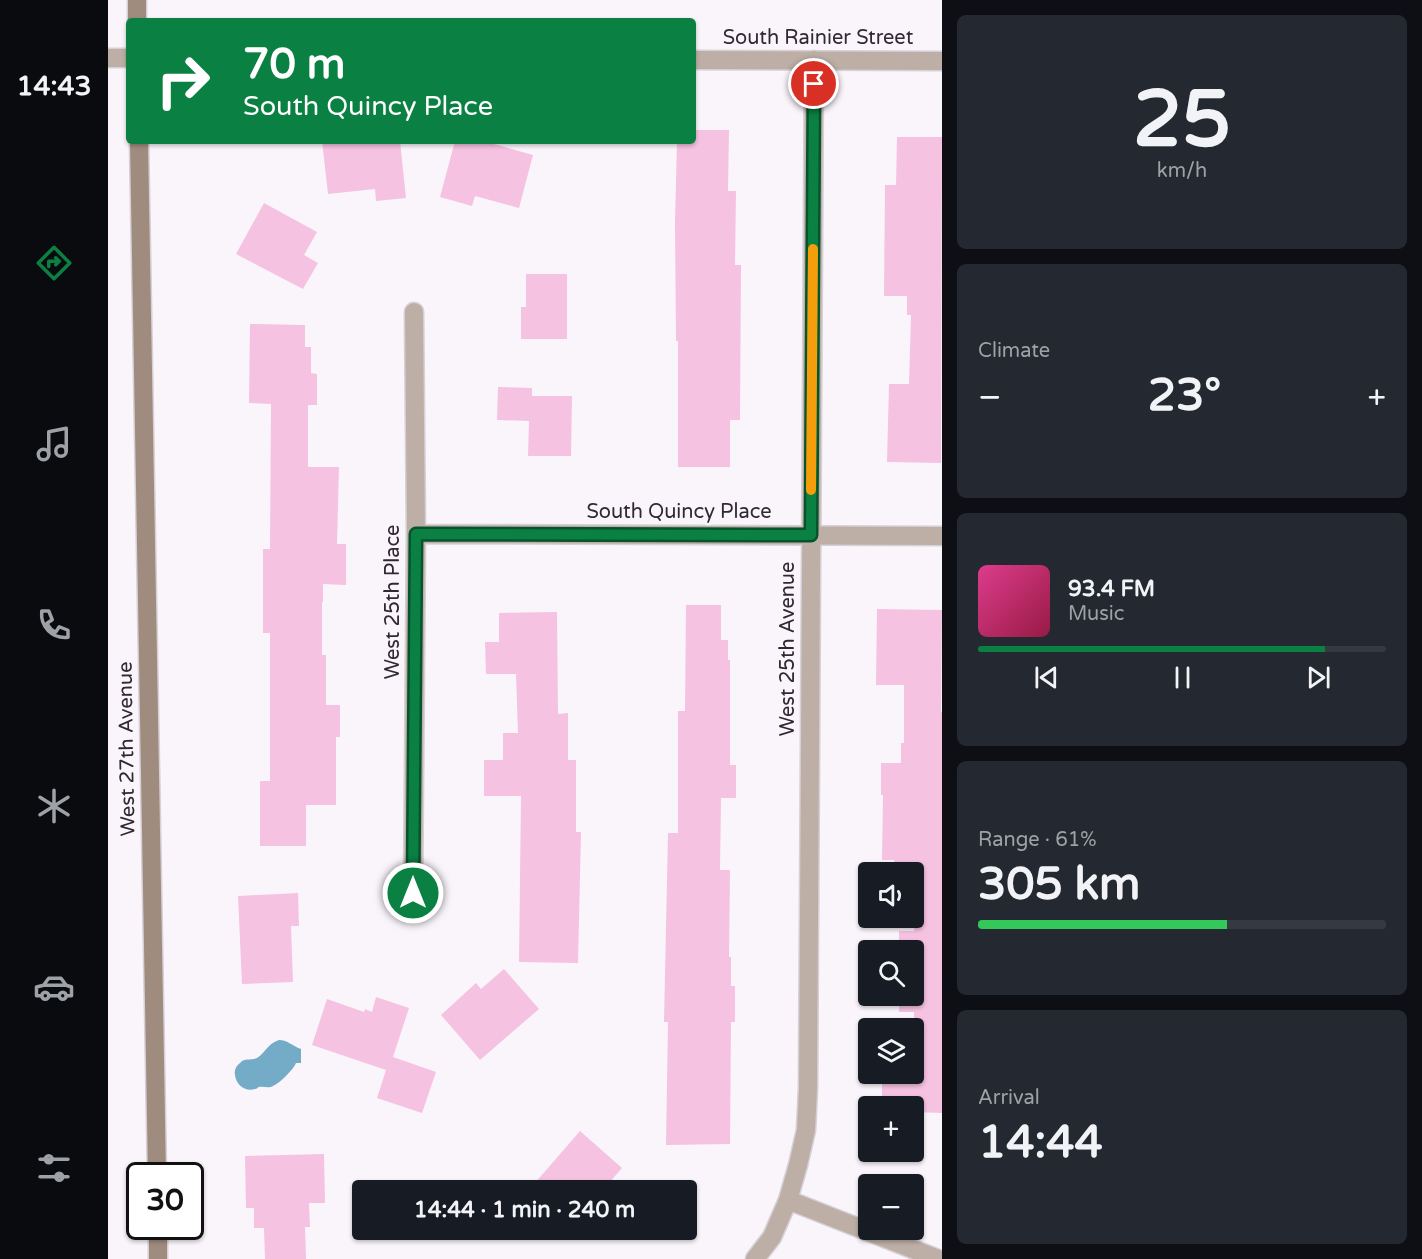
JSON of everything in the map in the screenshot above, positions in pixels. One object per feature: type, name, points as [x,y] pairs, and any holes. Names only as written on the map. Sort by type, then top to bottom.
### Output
[{"type":"main road","points":[[136,0],[137,18]]},
{"type":"main road","name":"West 27th Avenue","points":[[139,144],[157,1162]]},
{"type":"main road","points":[[158,1240],[158,1259]]},
{"type":"street","points":[[108,58],[126,58]]},
{"type":"street","name":"South Rainier Street","points":[[696,60],[942,61]]},
{"type":"street","name":"West 25th Avenue","points":[[756,1259],[772,1237],[788,1200],[806,1130],[808,1089],[814,60]]},
{"type":"street","name":"West 25th Place","points":[[413,893],[416,534],[414,312]]},
{"type":"street","name":"South Quincy Place","points":[[416,534],[942,536]]},
{"type":"street","points":[[788,1200],[938,1259]]},
{"type":"water","points":[[279,1040],[301,1049],[301,1063],[296,1063],[286,1076],[271,1087],[251,1090],[242,1087],[235,1075],[237,1065],[244,1060],[257,1058]]},
{"type":"building","points":[[696,130],[729,130],[728,191],[736,191],[735,265],[741,265],[740,420],[730,420],[730,467],[678,467],[675,222],[677,144],[696,144]]},
{"type":"building","points":[[897,137],[942,137],[941,463],[887,462],[889,384],[909,384],[911,315],[907,315],[907,296],[884,296],[885,185],[896,185]]},
{"type":"building","points":[[322,144],[400,144],[406,198],[376,201],[375,189],[328,194]]},
{"type":"building","points":[[454,144],[494,144],[533,155],[519,208],[475,196],[472,206],[440,197]]},
{"type":"building","points":[[264,203],[317,232],[304,255],[318,263],[303,289],[236,254]]},
{"type":"building","points":[[526,274],[567,274],[567,339],[521,339],[521,307],[526,307]]},
{"type":"building","points":[[250,324],[305,325],[305,347],[311,347],[311,373],[317,374],[317,405],[308,405],[308,467],[339,467],[337,544],[346,544],[346,585],[323,584],[322,602],[322,655],[326,655],[326,705],[340,705],[340,737],[336,737],[336,805],[306,805],[306,846],[260,846],[260,781],[270,781],[270,633],[263,633],[263,549],[270,549],[271,404],[249,403]]},
{"type":"building","points":[[498,387],[532,388],[532,396],[572,396],[571,456],[528,456],[529,421],[497,420]]},
{"type":"building","points":[[686,605],[721,605],[721,640],[728,640],[728,660],[730,660],[730,765],[736,765],[736,798],[721,798],[720,870],[730,870],[729,957],[731,957],[731,986],[735,986],[735,1022],[731,1022],[730,1144],[666,1145],[668,1022],[664,1022],[668,833],[678,833],[678,711],[685,711]]},
{"type":"building","points":[[877,609],[942,610],[942,1113],[924,1112],[924,1096],[882,1096],[882,1084],[924,1084],[924,1018],[914,1018],[914,1012],[899,1012],[899,1006],[924,1006],[924,940],[899,940],[899,931],[924,928],[924,862],[882,860],[881,763],[901,763],[901,743],[904,743],[904,685],[876,685]]},
{"type":"building","points":[[557,612],[558,714],[568,713],[568,760],[576,760],[576,832],[581,832],[578,963],[519,962],[521,796],[484,796],[484,760],[503,760],[503,733],[518,733],[516,674],[486,674],[485,642],[499,642],[499,613]]},
{"type":"building","points":[[298,893],[299,926],[291,926],[293,982],[242,984],[238,896]]},
{"type":"building","points":[[504,969],[539,1009],[480,1060],[441,1015],[476,983],[481,989]]},
{"type":"building","points":[[376,997],[409,1008],[393,1057],[436,1072],[422,1113],[377,1098],[386,1070],[312,1045],[327,999],[364,1012],[365,1009],[372,1012]]},
{"type":"building","points":[[580,1131],[622,1168],[612,1180],[538,1180]]},
{"type":"building","points":[[324,1154],[325,1203],[309,1203],[310,1227],[305,1227],[306,1259],[265,1259],[264,1228],[254,1228],[254,1208],[246,1208],[245,1156]]},
{"type":"slow traffic","points":[[811,490],[813,249]]},
{"type":"route","points":[[413,893],[416,534],[811,535],[814,84]]}]
